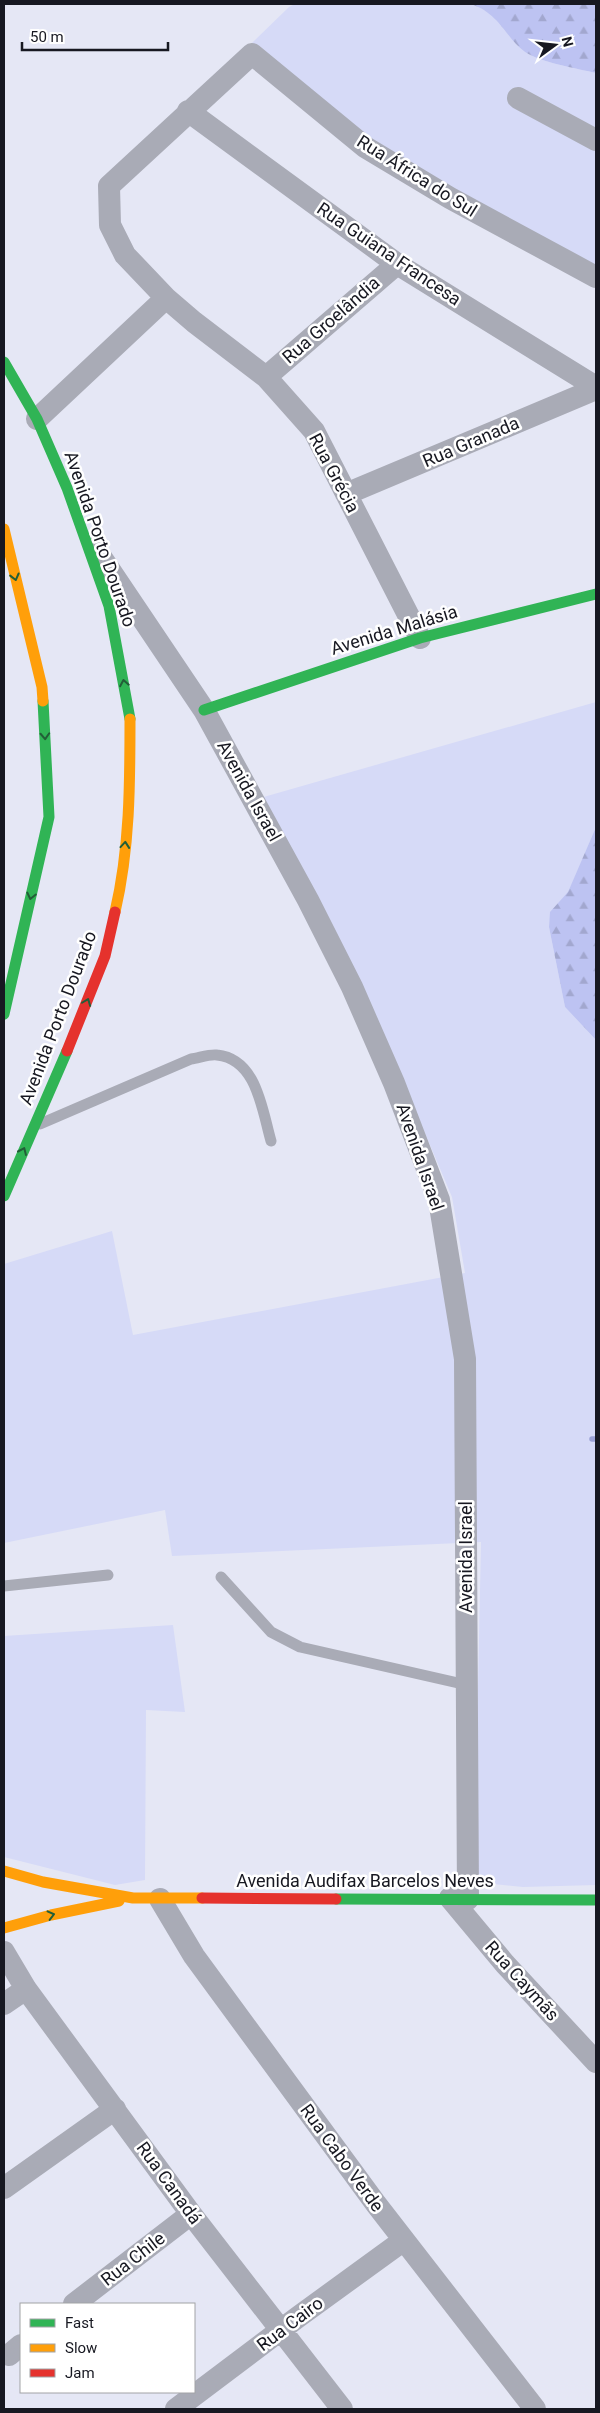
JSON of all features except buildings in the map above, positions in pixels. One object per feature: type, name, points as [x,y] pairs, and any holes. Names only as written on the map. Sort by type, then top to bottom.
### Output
[{"type":"street","name":"Rua Grécia","points":[[252,54],[108,186],[110,225],[125,255],[166,298],[266,377],[314,432],[420,638]]},
{"type":"street","name":"Rua África do Sul","points":[[252,54],[365,147],[450,198],[596,277]]},
{"type":"street","points":[[518,98],[596,140]]},
{"type":"street","name":"Rua Guiana Francesa","points":[[188,112],[397,264],[596,388]]},
{"type":"street","name":"Rua Groelândia","points":[[266,377],[397,264]]},
{"type":"street","points":[[37,419],[166,298]]},
{"type":"street","name":"Avenida Porto Dourado","points":[[4,362],[37,419],[67,488],[109,606],[117,638],[130,712],[130,796],[122,883],[105,956],[72,1040],[4,1196]]},
{"type":"street","name":"Rua Granada","points":[[346,494],[596,388]]},
{"type":"street","name":"Avenida Israel","points":[[81,528],[204,710],[308,900],[352,987],[394,1083],[439,1200],[464,1360],[467,1685],[459,1898]]},
{"type":"street","points":[[4,529],[42,687],[49,817],[4,1014]]},
{"type":"street","name":"Avenida Malásia","points":[[204,710],[420,638],[596,594]]},
{"type":"street","name":"Avenida Audifax Barcelos Neves","points":[[4,1871],[44,1882],[133,1898],[596,1900]]},
{"type":"street","name":"Avenida Audifax Barcelos Neves","points":[[4,1928],[51,1915],[133,1898]]},
{"type":"street","name":"Rua Caymãs","points":[[459,1898],[505,1964],[596,2062]]},
{"type":"street","name":"Rua Cabo Verde","points":[[160,1899],[194,1956],[404,2240],[536,2409]]},
{"type":"street","name":"Rua Canadá","points":[[4,1952],[26,1989],[191,2214],[342,2409]]},
{"type":"street","points":[[4,2004],[26,1989]]},
{"type":"street","points":[[4,2188],[115,2109]]},
{"type":"street","name":"Rua Chile","points":[[75,2303],[191,2214]]},
{"type":"street","name":"Rua Cairo","points":[[176,2409],[404,2240]]},
{"type":"lane","points":[[34,1127],[191,1059],[217,1055],[239,1062],[254,1082],[271,1141]]},
{"type":"lane","points":[[4,1586],[108,1575]]},
{"type":"lane","points":[[221,1577],[271,1632],[300,1647],[467,1685]]},
{"type":"shaded area","points":[[295,4],[471,4],[481,8],[495,19],[518,46],[531,56],[559,65],[596,73],[596,279],[433,188],[252,43],[289,7]]},
{"type":"shaded area","points":[[596,702],[596,827],[568,893],[551,912],[549,927],[565,1007],[596,1040],[596,1885],[523,1887],[474,1882],[481,1542],[172,1556],[165,1510],[4,1543],[4,1264],[112,1231],[133,1335],[465,1273],[452,1197],[416,1112],[253,800]]},
{"type":"shaded area","points":[[173,1625],[185,1712],[146,1710],[145,1880],[115,1885],[4,1857],[4,1636]]},
{"type":"green space","points":[[471,4],[596,4],[596,73],[559,65],[531,56],[518,46],[496,20],[481,8]]},
{"type":"green space","points":[[596,827],[596,1040],[565,1007],[549,927],[550,912],[568,892]]},
{"type":"traffic: fast","points":[[4,362],[37,419],[67,488],[109,606],[130,719]]},
{"type":"traffic: fast","points":[[204,710],[420,638],[596,594]]},
{"type":"traffic: fast","points":[[4,1014],[49,817],[43,701]]},
{"type":"traffic: fast","points":[[4,1196],[67,1051]]},
{"type":"traffic: fast","points":[[336,1899],[596,1900]]},
{"type":"traffic: slow","points":[[4,529],[42,687],[43,701]]},
{"type":"traffic: slow","points":[[115,912],[124,864],[126,840],[130,719]]},
{"type":"traffic: slow","points":[[4,1871],[43,1882],[133,1898],[202,1898]]},
{"type":"traffic: slow","points":[[4,1928],[51,1915],[119,1901]]},
{"type":"traffic: jam","points":[[67,1051],[105,956],[115,912]]},
{"type":"traffic: jam","points":[[202,1898],[336,1899]]}]
